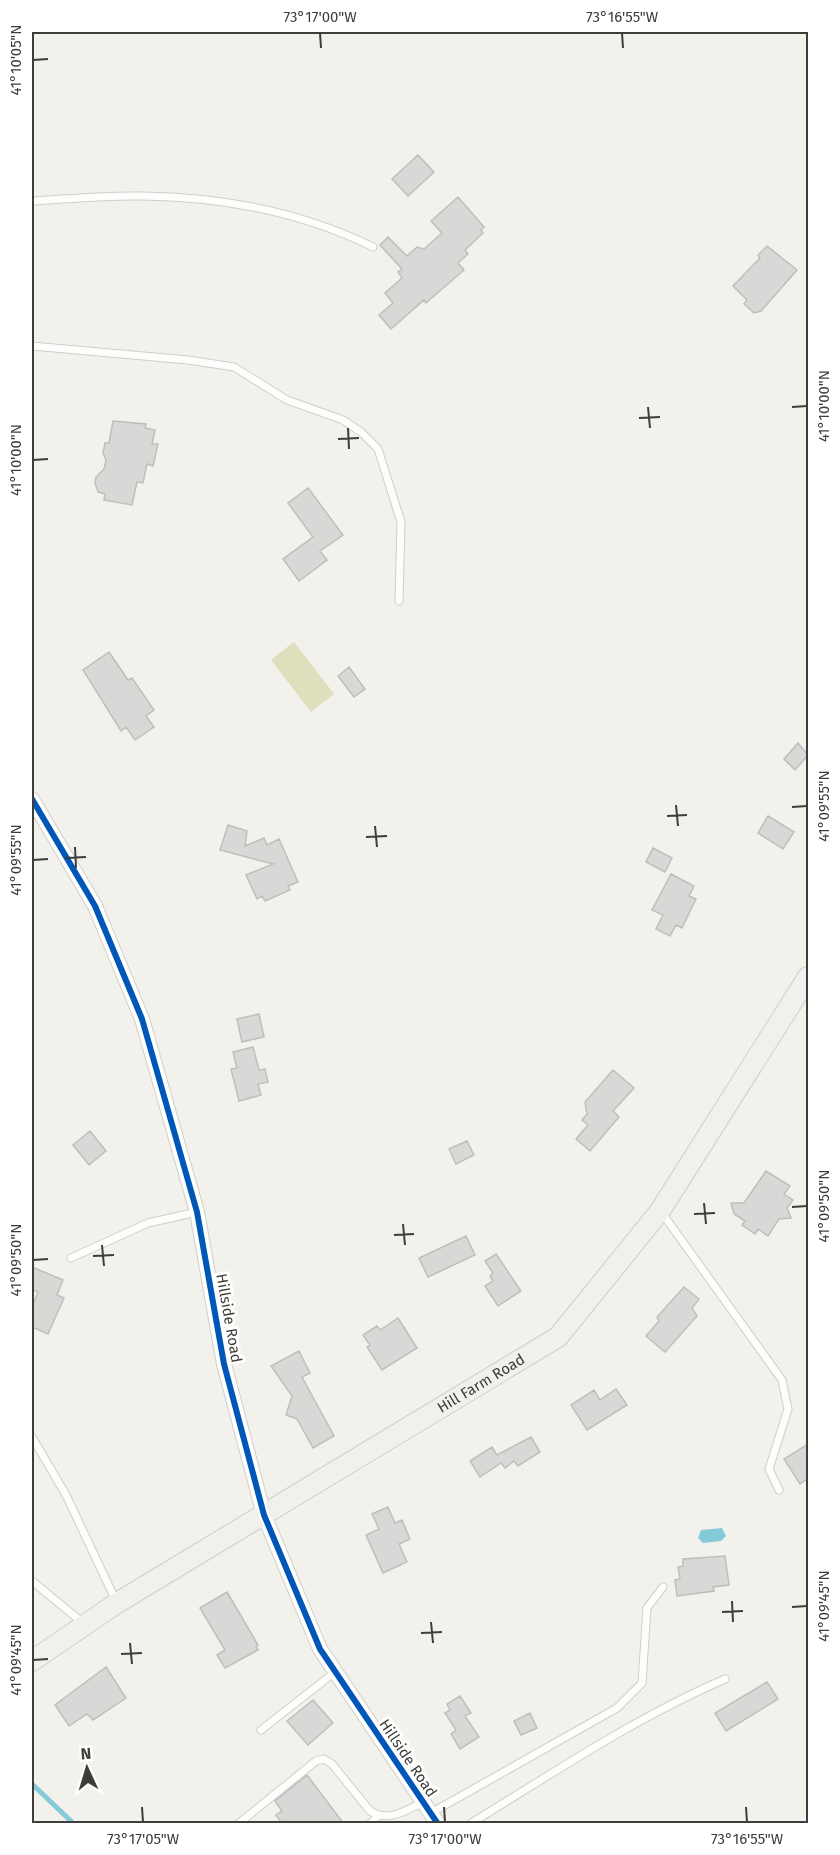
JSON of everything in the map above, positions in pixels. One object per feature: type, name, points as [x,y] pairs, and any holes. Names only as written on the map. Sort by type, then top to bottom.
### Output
[{"type":"main road","name":"Hill Farm Road","points":[[32,1661],[117,1603],[558,1337],[660,1211],[808,977]]},
{"type":"street","name":"Hillside Road","points":[[32,799],[95,906],[142,1019],[197,1212],[224,1364],[264,1515],[320,1649],[431,1813]]},
{"type":"lane","points":[[32,201],[142,196],[251,206],[338,230],[373,247]]},
{"type":"lane","points":[[32,346],[188,360],[234,367],[286,400],[343,420],[361,432],[378,449],[401,522],[399,601]]},
{"type":"lane","points":[[660,1211],[782,1380],[788,1409],[772,1453],[769,1469],[779,1490]]},
{"type":"lane","points":[[71,1258],[148,1223],[197,1212]]},
{"type":"lane","points":[[32,1437],[66,1495],[117,1603]]},
{"type":"lane","points":[[32,1581],[85,1625]]},
{"type":"lane","points":[[238,1824],[316,1761],[324,1760],[332,1764],[370,1811],[378,1816],[388,1818],[431,1813],[617,1708],[642,1683],[647,1608],[663,1587]]},
{"type":"lane","points":[[261,1730],[335,1672]]},
{"type":"lane","points":[[470,1824],[621,1732],[686,1696],[725,1679]]},
{"type":"lane","points":[[370,1824],[378,1816]]},
{"type":"green space","points":[[294,642],[334,694],[311,712],[271,660]]},
{"type":"water","points":[[722,1528],[726,1536],[721,1541],[703,1543],[698,1538],[701,1530]]},
{"type":"building","points":[[418,155],[434,172],[408,196],[392,179]]},
{"type":"building","points":[[458,197],[484,227],[481,230],[483,233],[465,250],[468,254],[458,263],[464,270],[426,303],[424,300],[391,329],[379,315],[393,303],[385,293],[402,278],[398,272],[402,269],[380,245],[388,237],[407,256],[417,247],[424,249],[442,233],[431,221]]},
{"type":"building","points":[[767,246],[797,270],[761,311],[754,313],[744,304],[747,300],[733,286],[760,258],[758,255]]},
{"type":"building","points":[[113,421],[146,424],[145,428],[155,430],[152,444],[158,444],[153,466],[147,464],[143,483],[137,482],[132,505],[104,500],[105,494],[98,492],[95,483],[96,477],[104,469],[106,460],[103,453],[105,443],[109,443]]},
{"type":"building","points":[[308,488],[343,535],[320,551],[327,560],[299,581],[283,559],[313,537],[288,503]]},
{"type":"building","points":[[109,652],[128,680],[132,678],[154,710],[146,716],[154,727],[135,740],[126,727],[121,731],[83,670]]},
{"type":"building","points":[[349,667],[365,689],[354,697],[338,676]]},
{"type":"building","points":[[798,743],[808,755],[795,770],[784,759]]},
{"type":"building","points":[[768,816],[794,832],[783,849],[758,833]]},
{"type":"building","points":[[228,825],[247,831],[245,846],[264,838],[267,845],[279,839],[298,882],[288,886],[290,890],[265,901],[262,896],[257,899],[246,875],[273,864],[220,850]]},
{"type":"building","points":[[653,848],[672,858],[665,872],[646,862]]},
{"type":"building","points":[[671,874],[694,886],[689,896],[696,899],[682,928],[676,925],[670,936],[656,929],[663,915],[652,910]]},
{"type":"building","points":[[259,1014],[264,1037],[242,1042],[237,1019]]},
{"type":"building","points":[[253,1047],[259,1070],[265,1069],[268,1082],[258,1084],[261,1095],[239,1101],[231,1069],[237,1068],[233,1052]]},
{"type":"building","points":[[613,1070],[634,1088],[613,1111],[619,1117],[590,1151],[576,1139],[588,1125],[582,1120],[587,1114],[585,1102]]},
{"type":"building","points":[[90,1131],[106,1151],[89,1165],[73,1145]]},
{"type":"building","points":[[467,1141],[474,1155],[456,1164],[449,1149]]},
{"type":"building","points":[[766,1171],[790,1186],[784,1194],[793,1200],[787,1208],[791,1218],[779,1219],[768,1236],[758,1229],[755,1234],[742,1225],[745,1221],[734,1214],[731,1203],[744,1203]]},
{"type":"building","points":[[466,1236],[475,1255],[428,1277],[419,1258]]},
{"type":"building","points":[[496,1254],[521,1291],[498,1306],[485,1286],[493,1281],[490,1276],[493,1273],[485,1261]]},
{"type":"building","points":[[32,1267],[63,1280],[57,1295],[64,1298],[48,1334],[32,1327],[32,1308],[38,1292],[32,1289]]},
{"type":"building","points":[[684,1287],[699,1299],[692,1308],[697,1316],[665,1352],[646,1336],[659,1321],[657,1317]]},
{"type":"building","points":[[398,1318],[417,1348],[382,1370],[367,1347],[370,1345],[363,1335],[377,1326],[380,1330]]},
{"type":"building","points":[[299,1351],[310,1373],[302,1377],[334,1436],[313,1448],[297,1419],[286,1415],[292,1396],[271,1366]]},
{"type":"building","points":[[616,1389],[627,1405],[587,1430],[571,1405],[594,1390],[600,1400]]},
{"type":"building","points":[[531,1437],[540,1452],[518,1466],[514,1461],[505,1468],[501,1463],[480,1477],[470,1461],[492,1447],[497,1455]]},
{"type":"building","points":[[808,1444],[808,1478],[800,1484],[784,1459]]},
{"type":"building","points":[[388,1507],[395,1523],[402,1520],[410,1539],[399,1544],[407,1562],[383,1573],[366,1535],[379,1529],[372,1514]]},
{"type":"building","points":[[725,1556],[729,1585],[713,1587],[714,1591],[677,1596],[675,1580],[680,1579],[678,1567],[683,1566],[683,1559]]},
{"type":"building","points":[[227,1592],[258,1645],[256,1646],[258,1650],[225,1668],[217,1655],[225,1650],[200,1608]]},
{"type":"building","points":[[106,1667],[126,1698],[93,1720],[87,1714],[69,1726],[55,1705]]},
{"type":"building","points":[[767,1682],[778,1699],[726,1731],[715,1713]]},
{"type":"building","points":[[460,1696],[471,1713],[465,1716],[479,1737],[460,1749],[451,1734],[456,1730],[445,1713],[450,1710],[447,1704]]},
{"type":"building","points":[[313,1700],[333,1723],[308,1745],[287,1721]]},
{"type":"building","points":[[530,1713],[537,1728],[521,1735],[514,1721]]},
{"type":"building","points":[[307,1775],[344,1824],[282,1824],[276,1815],[282,1811],[275,1801]]},
{"type":"waterway","points":[[32,1784],[74,1824]]},
{"type":"cycle path","points":[[32,799],[95,906],[142,1019],[197,1212],[224,1364],[264,1515],[320,1649],[438,1824]]}]
